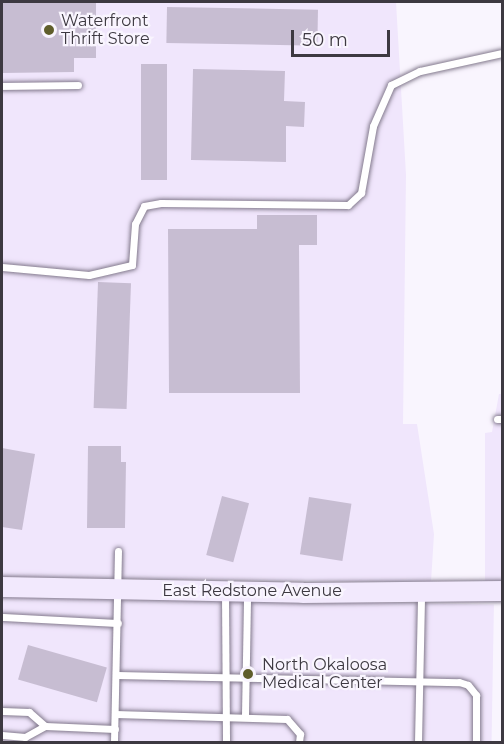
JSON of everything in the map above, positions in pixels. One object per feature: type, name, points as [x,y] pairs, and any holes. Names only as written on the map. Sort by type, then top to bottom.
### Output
[{"type":"street","name":"East Redstone Avenue","points":[[2,587],[225,592],[502,591]]},
{"type":"lane","points":[[2,267],[89,275],[132,265],[135,224],[144,207],[152,205],[348,205],[360,193],[373,126],[391,85],[420,71],[502,53]]},
{"type":"lane","points":[[2,86],[78,86]]},
{"type":"lane","points":[[114,742],[118,551]]},
{"type":"lane","points":[[418,742],[421,590]]},
{"type":"lane","points":[[225,592],[226,742]]},
{"type":"lane","points":[[245,715],[247,592]]},
{"type":"lane","points":[[2,617],[118,623]]},
{"type":"lane","points":[[117,675],[420,681],[468,685],[476,695],[476,742]]},
{"type":"lane","points":[[2,711],[28,712],[45,726]]},
{"type":"lane","points":[[115,714],[225,717],[245,715],[287,719],[300,734],[299,742]]},
{"type":"lane","points":[[2,735],[24,737],[45,726],[115,729]]},
{"type":"shaded area","points":[[2,2],[396,2],[406,175],[403,424],[417,424],[434,534],[431,582],[2,577]]},
{"type":"shaded area","points":[[499,394],[502,394],[502,583],[485,583],[485,433],[492,432]]},
{"type":"shaded area","name":"North Okaloosa Medical Center","points":[[2,596],[494,605],[492,742],[2,742]]},
{"type":"building","name":"Waterfront Thrift Store","points":[[2,2],[96,2],[96,58],[74,58],[74,72],[2,73]]},
{"type":"building","points":[[167,7],[318,10],[317,46],[166,43]]},
{"type":"building","points":[[141,64],[167,64],[167,180],[141,180]]},
{"type":"building","points":[[193,69],[285,71],[284,101],[305,102],[304,127],[286,126],[286,162],[191,160]]},
{"type":"building","points":[[257,215],[317,215],[317,245],[299,245],[300,393],[169,393],[168,229],[257,229]]},
{"type":"building","points":[[98,282],[131,283],[127,409],[94,408]]},
{"type":"building","points":[[88,446],[121,446],[121,462],[126,462],[125,528],[87,528]]},
{"type":"building","points":[[2,448],[35,454],[22,530],[2,527]]},
{"type":"building","points":[[222,496],[249,503],[233,562],[206,555]]},
{"type":"building","points":[[309,497],[351,504],[342,561],[300,554]]},
{"type":"building","points":[[28,645],[107,668],[97,702],[18,680]]},
{"type":"place","name":"Waterfront Thrift Store","points":[[49,30]]},
{"type":"place","name":"North Okaloosa Medical Center","points":[[248,674]]}]
